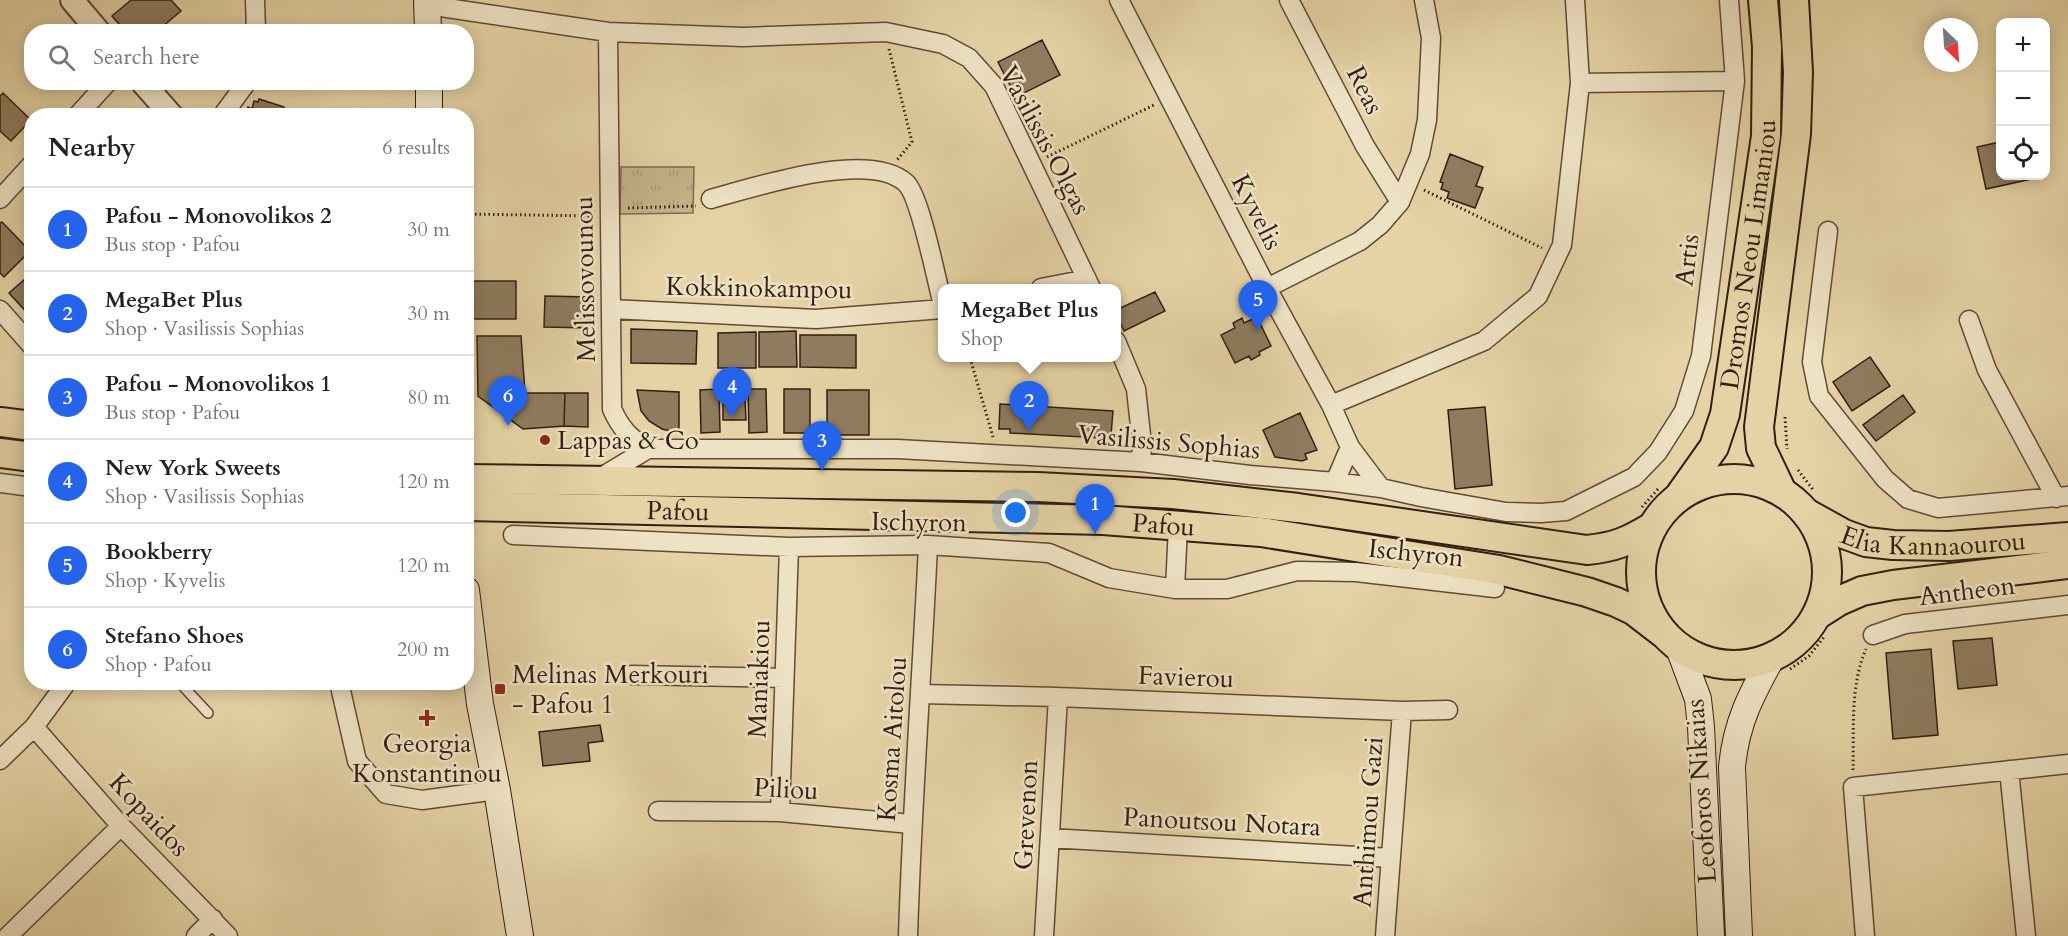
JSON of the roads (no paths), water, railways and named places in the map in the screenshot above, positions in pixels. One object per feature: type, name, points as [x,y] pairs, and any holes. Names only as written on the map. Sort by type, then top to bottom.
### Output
[{"type":"main road","name":"Dromos Neou Limaniou","points":[[1669,493],[1714,447],[1725,414],[1766,136],[1767,47],[1763,0]]},
{"type":"main road","name":"Dromos Neou Limaniou","points":[[1782,492],[1761,448],[1759,427],[1796,134],[1798,72],[1794,0]]},
{"type":"main road","points":[[427,3],[428,24]]},
{"type":"main road","points":[[429,90],[429,108]]},
{"type":"main road","points":[[0,422],[24,425]]},
{"type":"main road","points":[[0,453],[24,456]]},
{"type":"main road","name":"Pafou","points":[[474,479],[1038,487],[1173,494],[1298,508],[1587,550],[1611,548],[1628,542],[1646,518]]},
{"type":"main road","points":[[1730,479],[1757,482],[1812,505],[1826,562],[1827,579],[1823,622],[1798,640],[1781,664],[1724,665],[1701,660],[1671,641],[1650,615],[1642,593],[1640,571],[1646,518],[1664,511],[1669,493],[1730,479]]},
{"type":"main road","name":"Elia Kannaourou","points":[[1812,505],[1844,534],[1866,542],[1949,546],[2068,537]]},
{"type":"main road","name":"Pafou","points":[[474,506],[1103,520],[1261,532],[1499,570],[1587,592],[1633,610],[1671,641]]},
{"type":"main road","name":"Elia Kannaourou","points":[[1823,622],[1839,601],[1862,591],[2068,564]]},
{"type":"main road","name":"Leoforos Nikaias","points":[[1671,641],[1698,699],[1711,936]]},
{"type":"main road","points":[[474,655],[480,704],[497,790],[520,936]]},
{"type":"main road","name":"Leoforos Nikaias","points":[[1739,936],[1732,767],[1734,745],[1748,700],[1781,664]]},
{"type":"street","points":[[72,0],[92,24]]},
{"type":"street","points":[[255,0],[256,24]]},
{"type":"street","name":"Kyvelis","points":[[1119,0],[1267,288],[1331,405],[1350,447],[1381,488]]},
{"type":"street","name":"Reas","points":[[1289,0],[1365,146],[1400,202]]},
{"type":"street","points":[[1267,288],[1360,241],[1380,225],[1400,202],[1420,154],[1427,120],[1431,38],[1424,0]]},
{"type":"street","points":[[1331,405],[1484,341],[1538,296],[1562,245],[1580,83],[1575,0]]},
{"type":"street","name":"Artis","points":[[1607,492],[1634,477],[1658,452],[1684,411],[1701,356],[1735,81],[1729,0]]},
{"type":"street","name":"Vasilissis Olgas","points":[[427,3],[608,32],[742,37],[886,32],[943,44],[969,58],[994,86],[1089,284]]},
{"type":"street","name":"Melissovounou","points":[[608,32],[612,409],[627,434],[635,442],[648,449]]},
{"type":"street","points":[[1580,83],[1735,81]]},
{"type":"street","points":[[84,108],[101,90]]},
{"type":"street","points":[[149,90],[165,108]]},
{"type":"street","points":[[228,108],[241,90]]},
{"type":"street","points":[[711,199],[805,173],[836,170],[887,171],[907,184],[916,201],[938,286]]},
{"type":"street","points":[[0,199],[24,173]]},
{"type":"street","points":[[1828,231],[1812,362],[1819,396],[1885,479],[1908,499],[1938,508],[2062,497],[1987,370],[1969,320]]},
{"type":"street","name":"Kokkinokampou","points":[[611,309],[816,319],[938,309]]},
{"type":"street","points":[[0,310],[24,336]]},
{"type":"street","points":[[1121,353],[1136,389],[1142,462]]},
{"type":"street","points":[[1335,482],[1350,447]]},
{"type":"street","points":[[595,481],[648,449]]},
{"type":"street","name":"Vasilissis Sophias","points":[[648,449],[897,449],[1142,462],[1381,488],[1506,512],[1566,511],[1607,492]]},
{"type":"street","points":[[0,483],[24,485]]},
{"type":"street","points":[[1421,497],[1442,528]]},
{"type":"street","points":[[1175,589],[1178,526]]},
{"type":"street","name":"Ischyron","points":[[513,535],[789,547],[927,545],[1049,553],[1109,578],[1175,589],[1227,589],[1297,571],[1356,572],[1495,588]]},
{"type":"street","name":"Kosma Aitolou","points":[[908,936],[911,824],[921,694],[927,545]]},
{"type":"street","name":"Maniakiou","points":[[780,812],[789,547]]},
{"type":"street","name":"Antheon","points":[[1873,635],[1905,624],[2068,605]]},
{"type":"street","points":[[631,675],[784,678]]},
{"type":"street","points":[[0,760],[34,727],[61,690]]},
{"type":"street","points":[[341,690],[357,761],[386,794],[422,800],[497,790]]},
{"type":"street","name":"Favierou","points":[[921,694],[1058,697],[1402,711],[1448,710]]},
{"type":"street","name":"Grevenon","points":[[1044,936],[1058,697]]},
{"type":"street","name":"Anthimou Gazi","points":[[1385,936],[1402,711]]},
{"type":"street","name":"Kopaidos","points":[[34,727],[121,826],[228,936]]},
{"type":"street","points":[[1865,936],[1853,787],[2068,764]]},
{"type":"street","points":[[2009,770],[2026,936]]},
{"type":"street","name":"Piliou","points":[[658,811],[780,812],[911,824]]},
{"type":"street","points":[[8,936],[121,826]]},
{"type":"street","name":"Panoutsou Notara","points":[[1050,838],[1391,858]]},
{"type":"street","points":[[196,936],[213,919]]},
{"type":"lane","points":[[186,690],[208,713]]},
{"type":"place","name":"Bookberry","points":[[1258,330]]},
{"type":"place","name":"New York Sweets","points":[[732,417]]},
{"type":"place","name":"Stefano Shoes","points":[[508,426]]},
{"type":"place","name":"MegaBet Plus","points":[[1029,431]]},
{"type":"place","name":"Lappas & Co","points":[[545,440]]},
{"type":"place","name":"Pafou - Monovolikos 1","points":[[822,471]]},
{"type":"place","name":"Pafou - Monovolikos 2","points":[[1095,534]]},
{"type":"place","name":"Melinas Merkouri - Pafou 1","points":[[500,689]]},
{"type":"place","name":"Georgia Konstantinou","points":[[427,718]]}]
